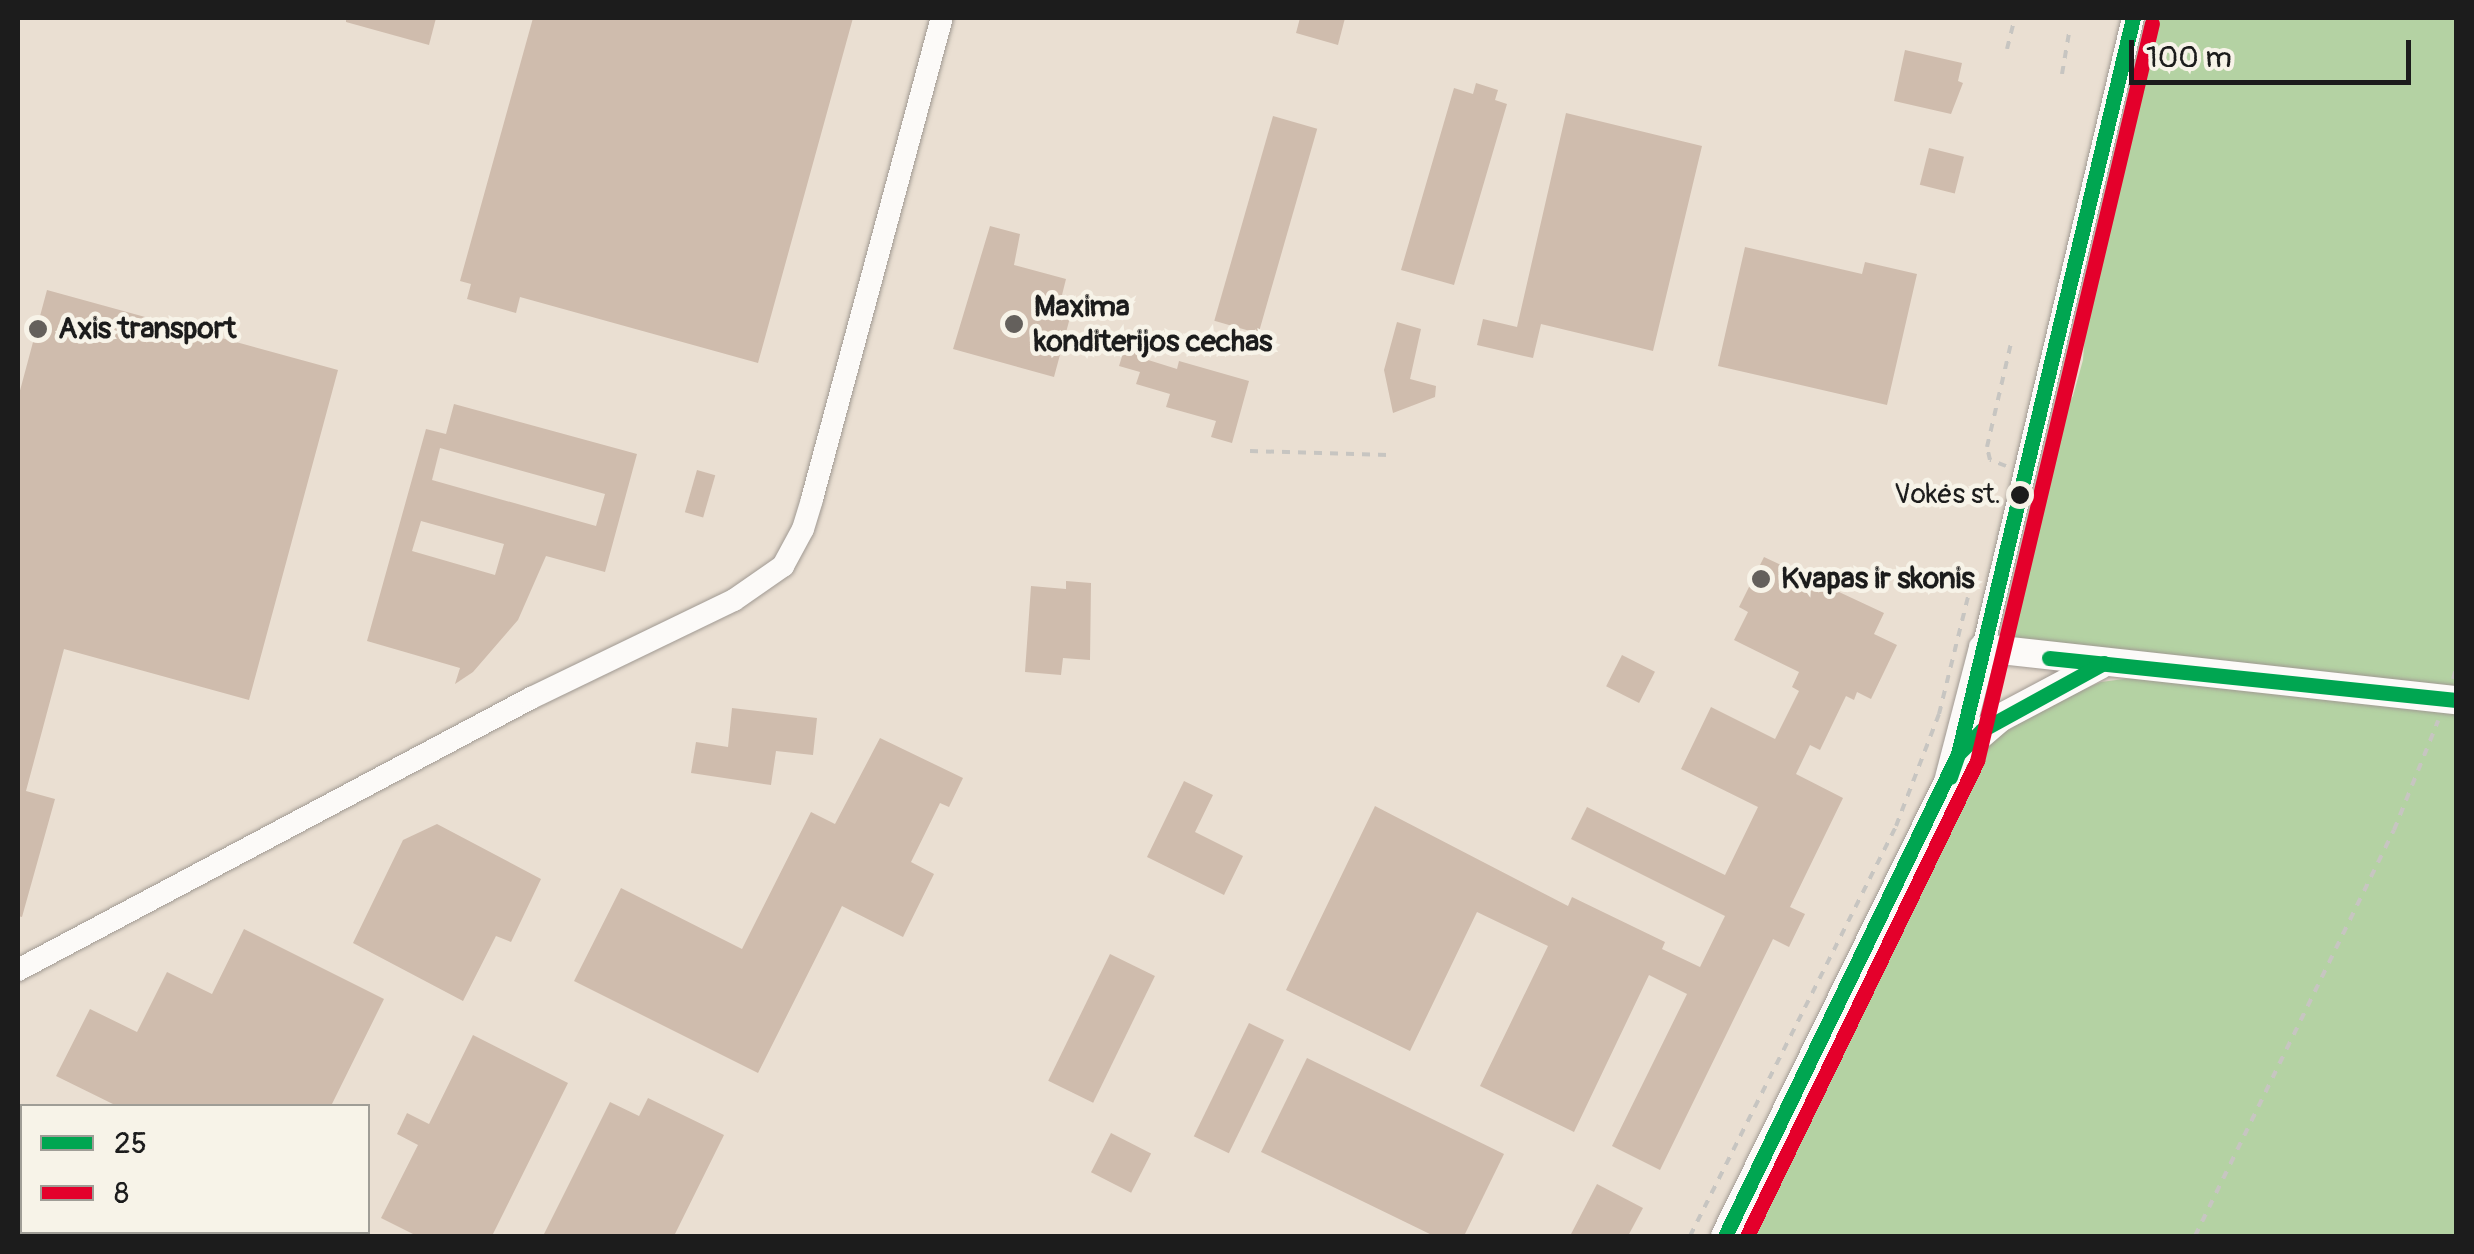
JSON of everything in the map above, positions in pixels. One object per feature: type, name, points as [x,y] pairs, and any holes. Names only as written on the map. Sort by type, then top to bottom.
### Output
[{"type":"main road","points":[[1725,1236],[1958,754],[1983,648],[2452,699]]},
{"type":"main road","points":[[1958,754],[2000,718],[2104,664]]},
{"type":"street","points":[[18,970],[530,698],[752,592],[783,566],[803,530],[942,18]]},
{"type":"street","points":[[1983,648],[2133,18]]},
{"type":"path","points":[[2007,49],[2015,18]]},
{"type":"path","points":[[2062,74],[2069,33]]},
{"type":"path","points":[[2012,340],[1987,447],[1990,460],[2024,474]]},
{"type":"path","points":[[1250,451],[1388,455]]},
{"type":"path","points":[[1690,1236],[1898,824],[1934,728],[1975,569]]},
{"type":"path","points":[[2196,1236],[2394,830],[2452,699]]},
{"type":"green space","points":[[2149,18],[2456,18],[2456,686],[2027,644],[2014,638],[2009,618],[2051,430],[2073,396],[2083,360],[2090,262]]},
{"type":"green space","points":[[2131,678],[2456,711],[2456,1236],[1743,1236],[1986,744],[2053,702],[2101,682]]},
{"type":"building","points":[[346,18],[436,18],[429,45],[346,22]]},
{"type":"building","points":[[533,18],[853,18],[758,363],[520,297],[516,313],[467,299],[471,284],[460,281]]},
{"type":"building","points":[[1300,18],[1345,18],[1338,45],[1296,33]]},
{"type":"building","points":[[1905,50],[1962,63],[1958,81],[1963,83],[1951,114],[1894,101]]},
{"type":"building","points":[[1476,83],[1498,90],[1495,100],[1507,104],[1454,285],[1401,270],[1454,88],[1473,94]]},
{"type":"building","points":[[1566,113],[1702,146],[1653,351],[1541,324],[1533,358],[1477,345],[1483,319],[1517,327]]},
{"type":"building","points":[[1273,116],[1317,129],[1259,333],[1214,321]]},
{"type":"building","points":[[1929,148],[1964,157],[1955,194],[1920,185]]},
{"type":"building","name":"Maxima konditerijos cechas","points":[[990,226],[1020,234],[1014,265],[1066,279],[1062,295],[1075,299],[1054,377],[953,349]]},
{"type":"building","points":[[1745,247],[1862,274],[1865,262],[1917,274],[1887,405],[1718,366]]},
{"type":"building","points":[[47,290],[338,370],[249,700],[64,649],[26,791],[55,799],[22,917],[18,916],[18,398]]},
{"type":"building","points":[[1397,322],[1421,329],[1410,379],[1436,386],[1435,397],[1393,413],[1384,370]]},
{"type":"building","points":[[1125,347],[1147,353],[1145,359],[1177,369],[1179,361],[1249,381],[1232,443],[1211,437],[1216,421],[1166,407],[1170,394],[1136,384],[1140,372],[1119,366]]},
{"type":"building","points":[[454,404],[637,454],[605,572],[546,556],[518,620],[473,672],[455,684],[460,668],[367,641],[426,429],[446,434]],"holes":[[[440,448],[605,494],[596,526],[432,480]],[[421,521],[504,544],[495,575],[412,551]]]},
{"type":"building","points":[[697,470],[715,475],[703,518],[685,512]]},
{"type":"building","points":[[1764,557],[1884,613],[1874,634],[1897,645],[1871,699],[1857,692],[1854,700],[1846,696],[1820,750],[1810,745],[1796,774],[1843,798],[1790,907],[1805,914],[1789,947],[1773,939],[1660,1170],[1612,1146],[1687,994],[1649,975],[1574,1132],[1480,1086],[1548,946],[1477,912],[1410,1051],[1286,990],[1375,806],[1568,906],[1572,897],[1665,942],[1662,949],[1700,967],[1725,916],[1571,839],[1587,807],[1725,875],[1758,807],[1681,769],[1711,707],[1775,739],[1799,691],[1792,687],[1799,672],[1734,640],[1748,612],[1739,607]]},
{"type":"building","points":[[1066,581],[1091,583],[1090,660],[1063,658],[1061,675],[1025,672],[1031,586],[1066,589]]},
{"type":"building","points":[[1622,655],[1655,672],[1639,703],[1606,686]]},
{"type":"building","points":[[732,708],[817,718],[813,755],[776,751],[771,785],[691,773],[696,742],[728,747]]},
{"type":"building","points":[[880,738],[963,778],[949,807],[940,803],[911,862],[934,874],[903,937],[842,906],[758,1073],[574,981],[621,888],[742,949],[811,812],[835,824]]},
{"type":"building","points":[[1184,781],[1213,795],[1195,832],[1243,856],[1224,895],[1147,857]]},
{"type":"building","points":[[437,824],[541,879],[511,942],[496,936],[463,1001],[353,943],[403,840]]},
{"type":"building","points":[[244,929],[384,999],[332,1104],[113,1104],[56,1076],[90,1009],[137,1032],[167,972],[212,994]]},
{"type":"building","points":[[1110,954],[1155,976],[1093,1103],[1048,1081]]},
{"type":"building","points":[[1249,1023],[1284,1040],[1229,1153],[1194,1136]]},
{"type":"building","points":[[473,1035],[568,1083],[492,1236],[417,1236],[381,1218],[418,1145],[397,1134],[407,1113],[429,1124]]},
{"type":"building","points":[[1307,1058],[1504,1154],[1464,1236],[1434,1236],[1261,1152]]},
{"type":"building","points":[[648,1098],[724,1135],[674,1236],[543,1236],[610,1102],[639,1116]]},
{"type":"building","points":[[1111,1133],[1151,1153],[1131,1193],[1091,1172]]},
{"type":"building","points":[[1597,1184],[1643,1208],[1628,1236],[1570,1236]]},
{"type":"transit line","name":"25","points":[[1725,1236],[1958,754],[2133,18]]},
{"type":"transit line","name":"8","points":[[1747,1236],[1977,761],[2152,23]]},
{"type":"transit line","name":"25","points":[[2049,658],[2456,700]]},
{"type":"transit line","name":"25","points":[[1950,777],[1958,754],[1982,730],[2104,663]]},
{"type":"place","name":"Maxima konditerijos cechas","points":[[1014,324]]},
{"type":"place","name":"Axis transport","points":[[38,329]]},
{"type":"place","name":"Vokės st.","points":[[2020,495]]},
{"type":"place","name":"Kvapas ir skonis","points":[[1761,579]]}]
